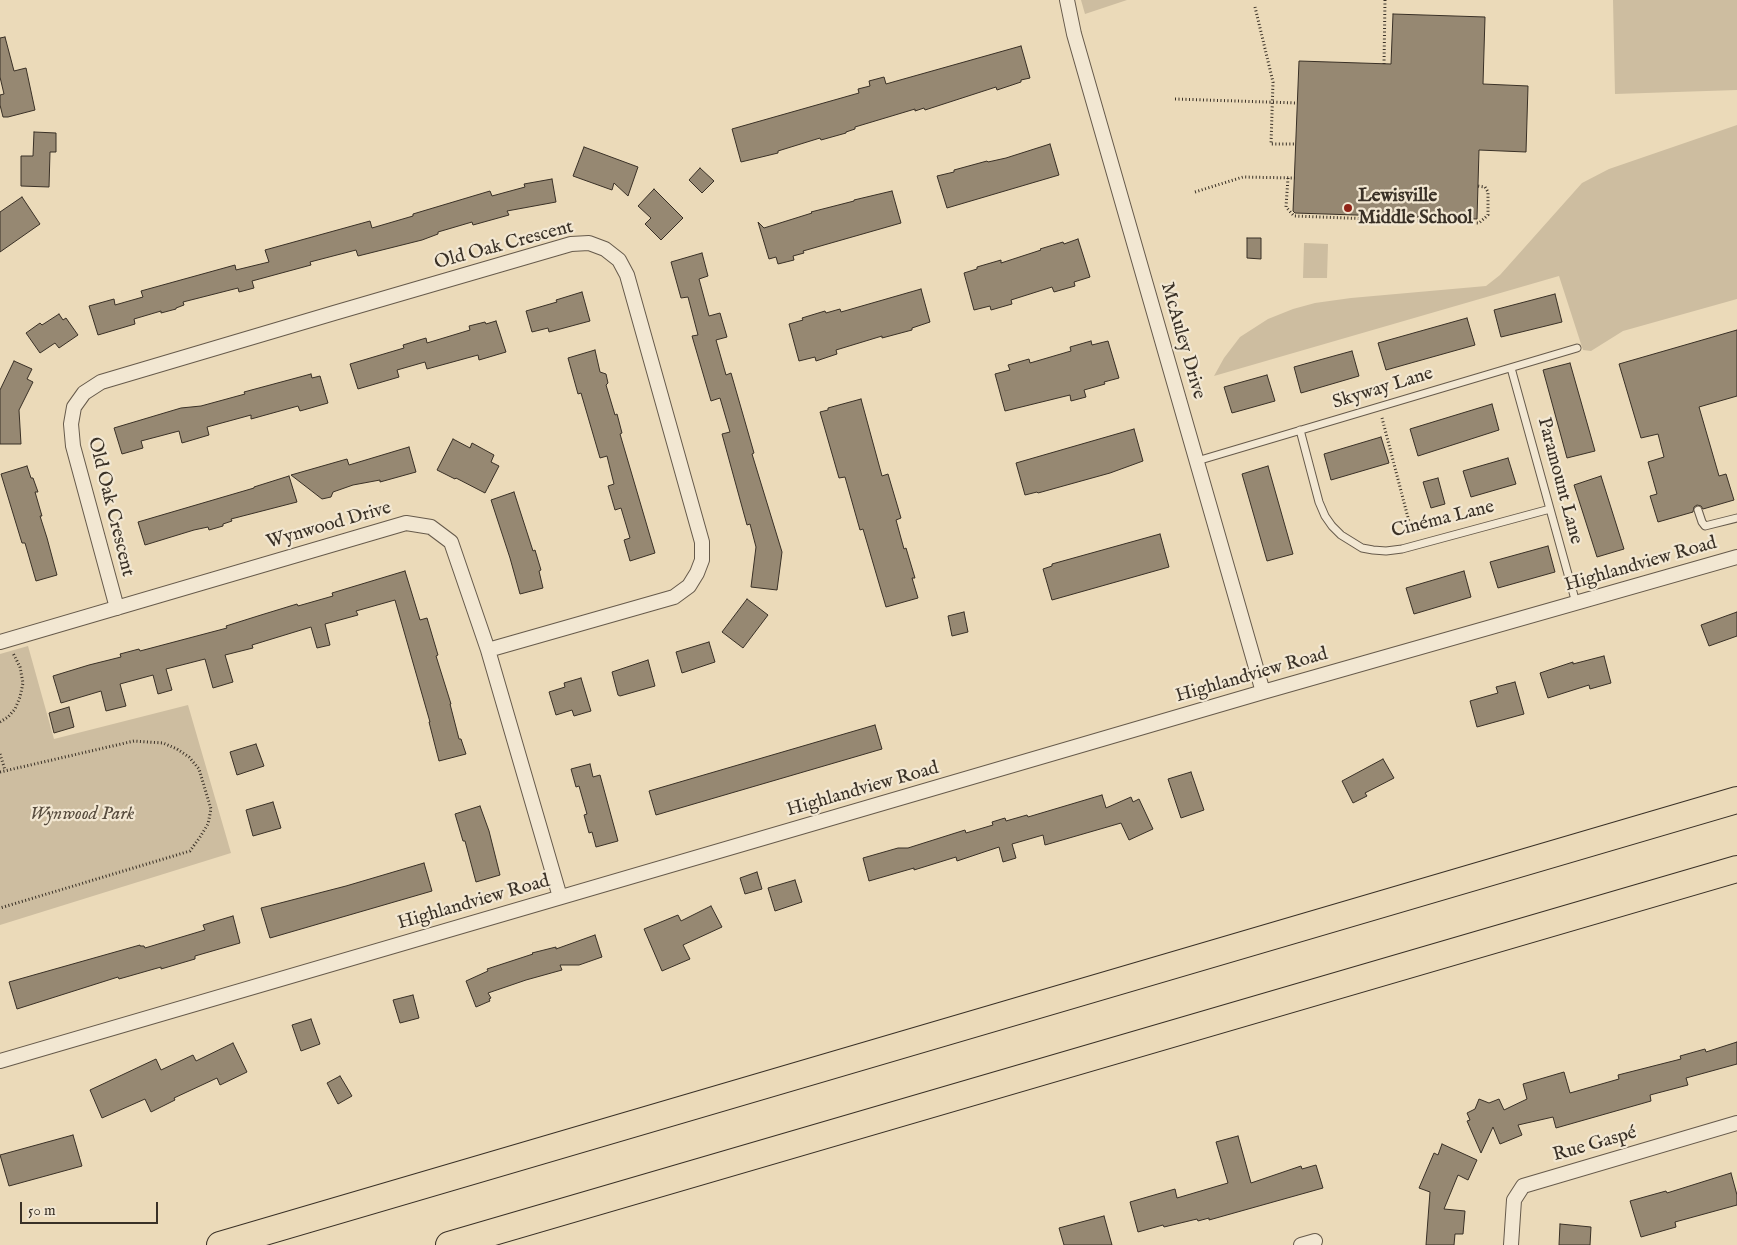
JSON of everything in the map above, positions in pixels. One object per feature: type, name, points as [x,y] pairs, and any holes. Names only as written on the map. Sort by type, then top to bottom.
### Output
[{"type":"highway","points":[[220,1245],[1737,800]]},
{"type":"highway","points":[[449,1245],[1737,869]]},
{"type":"street","name":"McAuley Drive","points":[[1067,0],[1074,34],[1263,692]]},
{"type":"street","name":"Old Oak Crescent","points":[[117,608],[73,446],[71,424],[74,407],[84,393],[101,382],[316,318],[571,244],[589,243],[605,250],[619,260],[627,275],[702,542],[702,560],[689,586],[674,596],[488,650]]},
{"type":"street","name":"Wynwood Drive","points":[[3,641],[406,523],[431,527],[451,542],[488,650],[560,897]]},
{"type":"street","name":"Highlandview Road","points":[[0,1061],[1263,692],[1737,557]]},
{"type":"street","name":"Rue Gaspé","points":[[1510,1245],[1514,1200],[1523,1186],[1737,1123]]},
{"type":"lane","name":"Skyway Lane","points":[[1197,461],[1578,348]]},
{"type":"lane","name":"Paramount Lane","points":[[1511,368],[1576,603]]},
{"type":"lane","name":"Cinéma Lane","points":[[1300,430],[1319,502],[1332,526],[1350,542],[1362,548],[1386,551],[1416,546],[1550,509]]},
{"type":"lane","points":[[1698,510],[1705,526],[1737,518]]},
{"type":"path","points":[[1384,64],[1385,0]]},
{"type":"path","points":[[1254,7],[1273,82],[1271,144],[1296,144]]},
{"type":"path","points":[[1175,99],[1297,103]]},
{"type":"path","points":[[1195,192],[1243,177],[1294,178]]},
{"type":"path","points":[[1288,178],[1286,207],[1294,216],[1479,223],[1488,215],[1488,192],[1485,187],[1478,186]]},
{"type":"path","points":[[1379,407],[1416,546]]},
{"type":"path","points":[[0,722],[15,709],[23,683],[20,667],[3,641]]},
{"type":"path","points":[[0,772],[134,741],[163,743],[189,757],[199,769],[211,809],[208,824],[190,850],[0,908]]},
{"type":"path","points":[[0,754],[5,770]]},
{"type":"green space","points":[[1081,0],[1127,0],[1085,14]]},
{"type":"green space","points":[[1613,0],[1737,0],[1737,90],[1615,94]]},
{"type":"green space","points":[[1737,125],[1737,299],[1623,331],[1591,351],[1583,350],[1559,276],[1214,376],[1224,358],[1240,337],[1268,319],[1293,309],[1315,303],[1351,298],[1486,286],[1500,275],[1582,183],[1609,169]]},
{"type":"green space","points":[[1304,243],[1328,244],[1327,278],[1303,278]]},
{"type":"green space","name":"Wynwood Park","points":[[28,646],[54,739],[188,705],[231,853],[0,925],[0,654]]},
{"type":"building","points":[[1393,14],[1485,17],[1483,84],[1528,86],[1526,152],[1479,150],[1477,219],[1295,213],[1293,211],[1299,61],[1391,64]]},
{"type":"building","points":[[5,37],[14,71],[26,68],[35,110],[8,117],[3,117],[0,105],[0,95],[4,94],[0,77],[0,38]]},
{"type":"building","points":[[1021,46],[1030,78],[1021,80],[1021,82],[997,90],[996,87],[925,110],[924,108],[915,111],[915,109],[855,127],[855,129],[846,133],[821,140],[820,138],[778,151],[778,153],[741,162],[732,129],[859,93],[858,89],[870,86],[869,81],[884,77],[886,84]]},
{"type":"building","points":[[34,132],[56,133],[56,152],[50,152],[49,187],[21,186],[21,156],[33,156]]},
{"type":"building","points":[[1050,144],[1059,175],[947,208],[937,176]]},
{"type":"building","points":[[584,147],[638,167],[628,196],[614,183],[612,190],[573,176]]},
{"type":"building","points":[[700,168],[714,181],[702,193],[689,180]]},
{"type":"building","points":[[552,179],[556,202],[507,211],[509,215],[473,225],[472,222],[438,232],[438,234],[422,240],[358,256],[356,250],[310,262],[311,265],[252,281],[254,288],[239,292],[238,288],[183,302],[184,305],[176,309],[161,313],[161,311],[134,319],[135,324],[98,335],[89,306],[114,299],[115,305],[143,297],[141,291],[235,265],[236,270],[269,262],[265,250],[370,221],[372,228],[490,191],[492,196],[525,187],[524,184]]},
{"type":"building","points":[[654,189],[683,218],[661,240],[645,224],[651,218],[638,206]]},
{"type":"building","points":[[892,191],[901,223],[803,251],[804,253],[793,256],[794,260],[778,264],[776,257],[769,259],[758,222],[764,228],[811,212]]},
{"type":"building","points":[[22,197],[40,224],[0,252],[0,212]]},
{"type":"building","points":[[1247,238],[1261,238],[1261,259],[1247,258]]},
{"type":"building","points":[[1078,239],[1090,277],[1074,282],[1075,286],[1054,292],[1052,287],[1011,300],[1012,304],[991,310],[990,306],[974,310],[964,273],[977,269],[977,267],[1001,260],[1001,263],[1040,249]]},
{"type":"building","points":[[702,253],[708,276],[699,279],[709,316],[720,313],[727,337],[716,340],[726,375],[731,373],[754,453],[752,454],[782,552],[777,590],[751,587],[756,547],[750,524],[747,525],[722,434],[730,432],[720,398],[711,401],[692,336],[698,335],[688,297],[681,298],[671,262]]},
{"type":"building","points":[[921,289],[930,322],[912,328],[912,330],[882,338],[882,336],[836,350],[837,354],[816,361],[815,357],[799,361],[789,324],[825,311],[826,313],[840,309],[841,312]]},
{"type":"building","points":[[582,292],[590,321],[549,332],[548,328],[532,332],[526,311]]},
{"type":"building","points":[[1555,294],[1562,322],[1501,337],[1494,310]]},
{"type":"building","points":[[59,314],[63,320],[66,318],[78,335],[59,348],[55,343],[40,353],[26,333],[40,323],[42,325]]},
{"type":"building","points":[[1467,318],[1475,345],[1386,370],[1378,343]]},
{"type":"building","points":[[496,321],[506,352],[479,360],[478,355],[427,369],[425,362],[397,370],[399,377],[358,389],[350,364],[404,348],[403,345],[426,338],[427,343],[470,330],[469,326]]},
{"type":"building","points":[[1737,330],[1737,396],[1699,407],[1719,476],[1726,474],[1734,500],[1703,509],[1697,505],[1694,507],[1693,512],[1658,522],[1650,496],[1657,494],[1648,462],[1664,457],[1658,434],[1641,438],[1619,364]]},
{"type":"building","points":[[1091,341],[1092,345],[1108,341],[1119,378],[1084,390],[1086,397],[1071,401],[1070,395],[1005,411],[995,374],[1010,370],[1008,365],[1029,359],[1030,363],[1071,351],[1070,347]]},
{"type":"building","points":[[595,350],[600,372],[606,374],[608,383],[606,385],[615,415],[617,414],[622,433],[620,434],[655,553],[630,561],[624,540],[630,538],[621,508],[615,510],[608,486],[614,484],[607,456],[600,458],[581,393],[578,394],[568,358]]},
{"type":"building","points":[[1352,351],[1359,376],[1301,393],[1294,367]]},
{"type":"building","points":[[14,361],[32,369],[27,379],[33,382],[19,410],[21,444],[0,444],[0,390]]},
{"type":"building","points":[[1570,363],[1595,451],[1567,458],[1543,370]]},
{"type":"building","points":[[311,374],[312,378],[320,376],[328,403],[300,411],[298,406],[251,419],[251,415],[207,427],[209,435],[182,443],[179,431],[141,441],[143,448],[122,454],[114,428],[181,408],[201,406],[245,394],[244,392]]},
{"type":"building","points":[[1267,375],[1275,401],[1232,413],[1224,387]]},
{"type":"building","points":[[861,399],[882,476],[888,474],[901,518],[896,520],[915,578],[912,578],[918,598],[886,607],[863,529],[860,530],[845,477],[839,478],[820,412]]},
{"type":"building","points":[[1492,404],[1499,430],[1418,456],[1410,429]]},
{"type":"building","points":[[1134,429],[1143,461],[1110,473],[1025,495],[1016,463]]},
{"type":"building","points":[[1381,437],[1389,463],[1331,480],[1324,454]]},
{"type":"building","points":[[453,439],[470,448],[472,443],[494,455],[491,462],[499,466],[485,493],[437,470]]},
{"type":"building","points":[[409,447],[416,472],[380,482],[380,480],[353,485],[333,492],[331,497],[322,499],[291,475],[347,459],[349,465]]},
{"type":"building","points":[[1508,458],[1516,484],[1471,497],[1463,471]]},
{"type":"building","points":[[27,466],[38,492],[35,492],[42,516],[40,516],[57,575],[36,581],[1,474]]},
{"type":"building","points":[[1268,466],[1293,554],[1267,561],[1242,474]]},
{"type":"building","points":[[289,476],[297,502],[231,519],[232,521],[223,524],[223,526],[209,530],[208,527],[194,530],[145,545],[138,522]]},
{"type":"building","points":[[1601,476],[1624,549],[1597,557],[1574,485]]},
{"type":"building","points":[[1438,478],[1445,504],[1431,508],[1423,482]]},
{"type":"building","points":[[514,492],[533,551],[535,550],[541,570],[539,571],[543,588],[520,594],[491,500]]},
{"type":"building","points":[[1160,534],[1169,567],[1052,600],[1043,569],[1052,566],[1052,564]]},
{"type":"building","points":[[1548,546],[1555,572],[1498,588],[1490,562]]},
{"type":"building","points":[[405,571],[420,620],[427,618],[459,739],[461,739],[466,754],[439,761],[430,722],[395,600],[356,611],[358,615],[325,624],[330,645],[317,648],[311,627],[252,645],[253,648],[225,655],[233,682],[213,688],[205,659],[166,669],[172,690],[158,694],[153,675],[120,684],[126,706],[106,711],[101,691],[61,703],[53,676],[121,657],[120,654],[139,649],[140,651],[227,628],[226,626],[297,604],[298,606],[333,596],[332,593]]},
{"type":"building","points":[[1464,571],[1471,597],[1414,614],[1406,588]]},
{"type":"building","points":[[747,599],[768,615],[743,648],[722,632]]},
{"type":"building","points":[[964,612],[968,632],[952,636],[948,616]]},
{"type":"building","points":[[1737,612],[1737,636],[1709,646],[1701,625]]},
{"type":"building","points":[[709,642],[715,662],[682,673],[676,652]]},
{"type":"building","points":[[1604,656],[1611,683],[1590,689],[1589,685],[1548,698],[1540,673],[1573,662],[1573,664]]},
{"type":"building","points":[[648,660],[655,686],[618,695],[612,672]]},
{"type":"building","points":[[581,678],[591,711],[574,716],[572,710],[556,715],[549,692],[565,687],[564,683]]},
{"type":"building","points":[[1515,682],[1524,714],[1477,727],[1470,701],[1498,693],[1496,687]]},
{"type":"building","points":[[69,707],[74,727],[54,733],[49,713]]},
{"type":"building","points":[[875,725],[882,749],[656,815],[649,791]]},
{"type":"building","points":[[256,744],[264,766],[237,775],[230,752]]},
{"type":"building","points":[[1383,759],[1394,778],[1365,793],[1367,796],[1353,803],[1342,781]]},
{"type":"building","points":[[590,764],[593,777],[600,775],[618,841],[596,847],[592,832],[589,833],[584,815],[587,814],[579,786],[576,787],[571,769]]},
{"type":"building","points":[[1191,772],[1204,810],[1181,818],[1168,779]]},
{"type":"building","points":[[1102,795],[1106,808],[1131,797],[1133,802],[1139,799],[1153,829],[1129,840],[1121,823],[1045,845],[1043,835],[1012,844],[1016,858],[1003,862],[999,847],[957,861],[956,857],[869,881],[863,858],[898,848],[908,848],[965,830],[966,833],[993,825],[992,822],[1005,818],[1006,821],[1027,815],[1028,817]]},
{"type":"building","points":[[273,802],[281,828],[253,836],[246,810]]},
{"type":"building","points":[[480,806],[489,831],[500,875],[476,882],[465,841],[463,841],[455,814]]},
{"type":"building","points":[[424,863],[432,891],[270,938],[261,908]]},
{"type":"building","points":[[757,872],[762,889],[745,894],[740,878]]},
{"type":"building","points":[[795,880],[802,902],[775,911],[768,888]]},
{"type":"building","points":[[711,906],[722,927],[683,945],[690,959],[662,971],[644,929],[678,915],[681,921]]},
{"type":"building","points":[[233,916],[240,943],[195,956],[195,959],[119,979],[118,977],[17,1009],[9,982],[140,945],[145,948],[205,930],[203,925]]},
{"type":"building","points":[[595,935],[602,957],[579,965],[560,965],[562,970],[488,993],[491,998],[489,999],[490,1001],[476,1007],[466,981],[488,971],[487,969],[532,953],[556,947],[556,949]]},
{"type":"building","points":[[413,995],[419,1018],[400,1023],[393,1000]]},
{"type":"building","points":[[311,1019],[320,1044],[301,1051],[292,1025]]},
{"type":"building","points":[[1737,1042],[1737,1064],[1686,1078],[1688,1085],[1650,1095],[1651,1101],[1556,1128],[1553,1117],[1518,1125],[1522,1135],[1500,1144],[1493,1127],[1481,1153],[1467,1121],[1470,1120],[1467,1113],[1475,1109],[1479,1099],[1489,1103],[1499,1099],[1504,1110],[1527,1099],[1523,1084],[1564,1072],[1570,1093],[1619,1079],[1618,1075],[1681,1059],[1680,1056],[1705,1049],[1706,1052]]},
{"type":"building","points":[[233,1043],[247,1072],[220,1085],[217,1078],[174,1098],[175,1100],[151,1112],[145,1099],[102,1118],[90,1090],[156,1059],[161,1070],[193,1055],[196,1061]]},
{"type":"building","points":[[340,1076],[352,1096],[338,1104],[327,1083]]},
{"type":"building","points":[[73,1135],[82,1166],[9,1186],[0,1155]]},
{"type":"building","points":[[1238,1136],[1251,1183],[1301,1166],[1302,1169],[1316,1165],[1323,1188],[1209,1220],[1209,1218],[1198,1221],[1197,1219],[1138,1232],[1130,1202],[1175,1189],[1177,1198],[1228,1183],[1216,1142]]},
{"type":"building","points":[[1442,1144],[1477,1160],[1468,1180],[1458,1175],[1444,1209],[1465,1211],[1463,1234],[1455,1234],[1454,1245],[1426,1245],[1430,1192],[1419,1188],[1434,1153],[1438,1155]]},
{"type":"building","points":[[1731,1173],[1737,1195],[1737,1205],[1675,1222],[1676,1227],[1641,1237],[1630,1201],[1666,1191],[1667,1193]]},
{"type":"building","points":[[1104,1216],[1112,1245],[1064,1245],[1059,1228]]},
{"type":"building","points":[[1560,1224],[1591,1227],[1590,1245],[1559,1245]]},
{"type":"place","name":"Lewisville Middle School","points":[[1348,208]]}]
